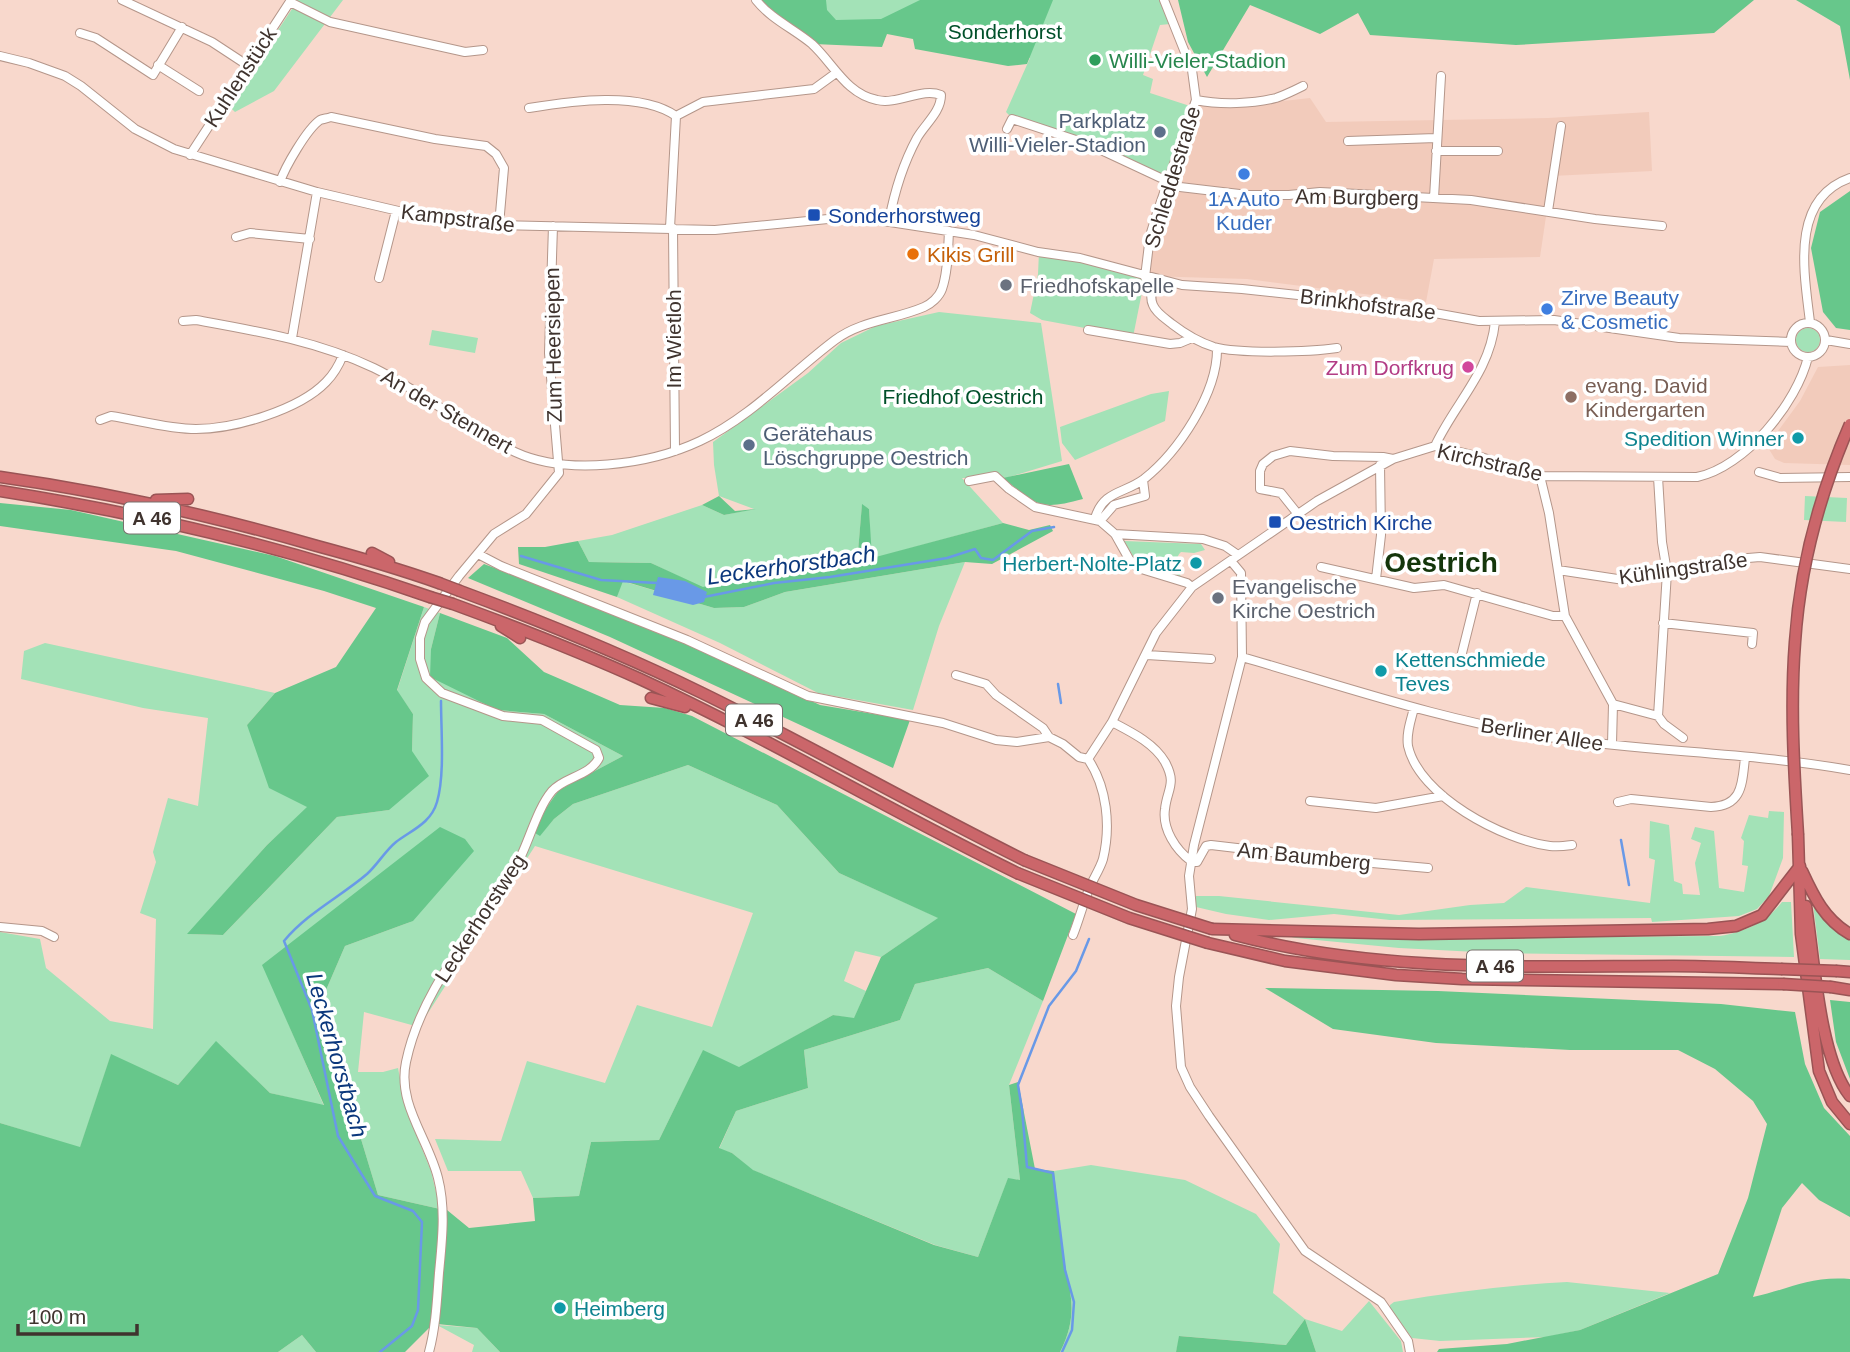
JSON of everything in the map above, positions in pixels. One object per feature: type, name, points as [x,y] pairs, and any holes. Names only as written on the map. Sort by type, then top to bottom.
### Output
[{"type":"highway","points":[[1850,424],[1822,500],[1805,567],[1798,608],[1792,711],[1801,934],[1819,1070],[1832,1102],[1850,1124]]},
{"type":"highway","name":"A 46","points":[[0,477],[141,501],[283,536],[407,571],[569,633],[700,692],[934,816],[1024,860],[1112,896],[1212,929],[1287,947],[1394,961],[1468,965],[1850,972]]},
{"type":"highway","name":"A 46","points":[[0,491],[140,516],[233,537],[352,570],[568,647],[727,722],[1017,873],[1129,918],[1208,943],[1285,961],[1395,975],[1850,988]]},
{"type":"highway","points":[[141,501],[188,499]]},
{"type":"highway","points":[[372,553],[407,571]]},
{"type":"highway","points":[[486,617],[520,638]]},
{"type":"highway","points":[[652,698],[727,722]]},
{"type":"highway","points":[[1212,929],[1419,934],[1707,929],[1736,926],[1762,915],[1800,866]]},
{"type":"highway","points":[[1800,866],[1818,904],[1828,918],[1850,934]]},
{"type":"highway","points":[[1800,866],[1822,1018],[1831,1059],[1850,1096]]},
{"type":"street","points":[[122,0],[212,42],[247,65]]},
{"type":"street","points":[[756,0],[772,16],[814,46],[848,85],[874,100],[930,93],[942,95],[938,107],[917,138],[894,196],[889,221]]},
{"type":"street","name":"Schleddestraße","points":[[1145,277],[1150,236],[1196,100],[1192,70],[1164,0]]},
{"type":"street","points":[[291,1],[330,22],[465,52],[483,50]]},
{"type":"street","name":"Kuhlenstück","points":[[190,155],[291,1]]},
{"type":"street","points":[[80,33],[96,38],[153,75],[182,27]]},
{"type":"street","name":"Kampstraße","points":[[0,56],[24,61],[65,76],[147,137],[190,155],[280,182],[397,211],[499,225],[725,230],[838,218],[889,221],[949,231]]},
{"type":"street","points":[[158,65],[199,91]]},
{"type":"street","points":[[529,108],[598,101],[637,102],[655,104],[676,116],[703,102],[814,89],[836,73]]},
{"type":"street","points":[[1434,198],[1441,76]]},
{"type":"street","points":[[1196,100],[1254,101],[1277,97],[1303,86]]},
{"type":"street","name":"Im Wietloh","points":[[675,451],[672,228],[676,116]]},
{"type":"street","points":[[280,182],[312,128],[321,120],[331,117],[462,141],[486,146],[496,154],[504,168],[499,225]]},
{"type":"street","name":"Am Burgberg","points":[[1007,130],[1012,119],[1029,123],[1088,144],[1181,187],[1248,195],[1320,192],[1471,200],[1608,221],[1662,226]]},
{"type":"street","points":[[1548,211],[1561,126]]},
{"type":"street","points":[[1348,141],[1436,138]]},
{"type":"street","points":[[1436,152],[1499,151]]},
{"type":"street","points":[[1810,322],[1805,250],[1808,218],[1823,193],[1850,178]]},
{"type":"street","points":[[292,338],[317,192]]},
{"type":"street","points":[[379,278],[397,211]]},
{"type":"street","name":"Zum Heersiepen","points":[[553,226],[549,353],[558,463]]},
{"type":"street","name":"Brinkhofstraße","points":[[949,231],[1104,263],[1145,277],[1182,285],[1390,305],[1495,322],[1554,320],[1679,338],[1791,342]]},
{"type":"street","name":"An der Stennert","points":[[183,321],[196,320],[292,338],[343,355],[405,385],[489,438],[533,459],[558,463],[622,463],[654,457],[703,440],[786,382],[833,341],[853,328],[925,307],[942,290],[949,231]]},
{"type":"street","points":[[236,237],[250,233],[310,239]]},
{"type":"street","points":[[1155,279],[1151,297],[1155,310],[1192,338],[1217,348],[1278,351],[1337,348]]},
{"type":"street","points":[[1435,446],[1483,368],[1491,347],[1495,322]]},
{"type":"street","points":[[1810,322],[1820,327],[1826,341],[1821,352],[1808,357],[1797,353],[1791,342],[1792,332],[1797,326],[1810,322]]},
{"type":"street","points":[[1088,330],[1170,344],[1192,338]]},
{"type":"street","points":[[1826,341],[1850,344]]},
{"type":"street","points":[[1095,519],[1105,499],[1143,480],[1173,451],[1198,411],[1214,374],[1217,348]]},
{"type":"street","points":[[100,420],[111,416],[196,429],[250,419],[306,398],[326,383],[343,355]]},
{"type":"street","name":"Kirchstraße","points":[[1088,759],[1112,722],[1156,634],[1192,587],[1297,513],[1380,465],[1435,446],[1540,476],[1708,475],[1724,468],[1763,433],[1796,389],[1808,357]]},
{"type":"street","points":[[1297,513],[1281,493],[1260,489],[1260,471],[1267,460],[1290,451],[1393,459]]},
{"type":"street","name":"Leckerhorstweg","points":[[429,1352],[436,1318],[443,1207],[433,1160],[413,1116],[404,1088],[409,1051],[425,1004],[462,943],[513,871],[530,840],[545,803],[560,784],[593,767],[599,758],[596,750],[541,720],[503,716],[442,693],[426,678],[420,659],[420,638],[425,622],[494,534],[534,506],[559,473],[558,463]]},
{"type":"street","points":[[1377,579],[1381,535],[1380,465]]},
{"type":"street","points":[[1759,472],[1780,478],[1850,477]]},
{"type":"street","points":[[969,481],[995,476],[1035,507],[1095,519],[1115,534],[1129,559],[1139,568],[1192,587]]},
{"type":"street","points":[[1540,476],[1565,616],[1613,704],[1612,744]]},
{"type":"street","points":[[1658,477],[1662,542],[1667,572],[1658,716]]},
{"type":"street","points":[[1095,519],[1114,505],[1145,496],[1143,480]]},
{"type":"street","points":[[1115,534],[1203,539],[1225,545],[1235,558],[1241,573],[1242,657],[1189,876],[1192,909],[1176,1006],[1181,1067],[1190,1087],[1209,1116],[1305,1251],[1381,1302],[1408,1341],[1410,1352]]},
{"type":"street","points":[[478,554],[501,566],[687,640],[808,696],[943,723],[996,740],[1017,742],[1049,737]]},
{"type":"street","name":"Kühlingstraße","points":[[1558,570],[1624,580],[1724,560],[1760,557],[1850,569]]},
{"type":"street","points":[[1321,567],[1414,587],[1444,584],[1553,616],[1565,616]]},
{"type":"street","points":[[1461,657],[1477,593]]},
{"type":"street","points":[[1663,623],[1753,633],[1752,643]]},
{"type":"street","points":[[1147,655],[1211,659]]},
{"type":"street","name":"Berliner Allee","points":[[1242,657],[1482,726],[1612,744],[1850,770]]},
{"type":"street","points":[[956,675],[986,684],[1005,702],[1043,728],[1049,737],[1079,757],[1088,759],[1095,769],[1104,793],[1107,827],[1102,862],[1088,890],[1073,935]]},
{"type":"street","points":[[1613,704],[1658,716],[1683,738]]},
{"type":"street","points":[[1414,708],[1407,738],[1411,755],[1423,774],[1443,796],[1482,822],[1510,834],[1551,846],[1572,845]]},
{"type":"street","points":[[1112,722],[1151,746],[1166,764],[1172,787],[1165,806],[1166,826],[1180,853],[1191,861]]},
{"type":"street","points":[[1618,802],[1631,799],[1724,806],[1734,800],[1739,792],[1745,758]]},
{"type":"street","points":[[1310,801],[1376,808],[1443,796]]},
{"type":"street","name":"Am Baumberg","points":[[1191,861],[1197,862],[1206,846],[1211,845],[1428,868]]},
{"type":"street","points":[[0,927],[42,932],[54,937]]},
{"type":"shaded area","points":[[1310,98],[1326,122],[1548,118],[1649,112],[1652,171],[1552,176],[1540,257],[1434,259],[1426,302],[1247,279],[1146,276],[1152,236],[1196,101],[1256,104]]},
{"type":"shaded area","points":[[1850,365],[1850,465],[1784,463],[1775,459],[1767,446],[1800,401],[1818,367]]},
{"type":"green space","points":[[298,0],[343,0],[274,91],[235,112],[228,105]]},
{"type":"green space","name":"Sonderhorst","points":[[758,0],[826,0],[827,10],[836,20],[881,19],[920,0],[1053,0],[1027,64],[1008,66],[915,49],[913,39],[887,34],[882,47],[814,44]]},
{"type":"green space","points":[[810,0],[1163,0],[1170,24],[1160,25],[1143,75],[1153,79],[1150,93],[1193,107],[1167,181],[1156,174],[1012,118],[1006,112],[1030,58],[812,17]]},
{"type":"green space","points":[[1178,0],[1754,0],[1714,33],[1516,45],[1370,35],[1358,13],[1320,34],[1250,5],[1207,77],[1188,42]]},
{"type":"green space","points":[[1796,0],[1850,0],[1850,80],[1840,26]]},
{"type":"green space","points":[[1850,191],[1850,330],[1836,328],[1823,312],[1811,248],[1820,212]]},
{"type":"green space","points":[[1039,252],[1145,277],[1133,337],[1042,320],[1030,313],[1038,274]]},
{"type":"green space","name":"Friedhof Oestrich","points":[[939,312],[1041,323],[1062,461],[1006,478],[962,478],[1003,523],[871,559],[869,509],[862,505],[857,564],[808,572],[769,569],[703,588],[651,563],[589,562],[578,541],[612,535],[702,505],[724,515],[754,509],[719,496],[713,442],[808,373],[841,343],[876,326]]},
{"type":"green space","points":[[1808,328],[1817,331],[1820,340],[1817,349],[1808,352],[1799,349],[1796,340],[1799,331]]},
{"type":"green space","points":[[432,330],[478,338],[475,353],[429,345]]},
{"type":"green space","points":[[1169,391],[1165,421],[1075,460],[1062,443],[1060,427],[1151,394]]},
{"type":"green space","points":[[1069,464],[1083,499],[1057,505],[1039,503],[1003,478]]},
{"type":"green space","points":[[719,496],[735,511],[756,509],[724,515],[702,505]]},
{"type":"green space","points":[[1805,496],[1847,498],[1846,522],[1804,520]]},
{"type":"green space","points":[[0,503],[71,510],[275,556],[424,607],[397,690],[413,714],[412,751],[429,776],[389,810],[337,817],[223,935],[187,934],[267,845],[307,807],[269,788],[247,725],[275,693],[336,667],[376,608],[176,551],[0,526]]},
{"type":"green space","points":[[862,504],[869,509],[872,558],[1003,523],[1029,530],[1050,525],[1053,531],[992,564],[965,562],[785,592],[744,607],[714,608],[623,581],[617,597],[519,564],[518,547],[545,547],[578,541],[589,562],[651,563],[703,587],[769,569],[808,572],[857,564]]},
{"type":"green space","points":[[1124,541],[1201,544],[1205,550],[1181,552],[1177,564],[1181,578],[1138,564]]},
{"type":"green space","points":[[965,562],[939,626],[913,710],[818,693],[720,643],[617,597],[622,581],[714,608],[744,607],[785,592]]},
{"type":"green space","points":[[484,564],[649,626],[820,705],[910,720],[893,768],[610,637],[468,578]]},
{"type":"green space","points":[[424,607],[440,613],[431,649],[497,710],[544,714],[623,756],[559,790],[540,835],[573,804],[688,765],[777,805],[839,873],[939,918],[881,957],[855,951],[844,981],[866,991],[854,1019],[833,1015],[739,1068],[703,1051],[659,1140],[591,1142],[579,1196],[533,1198],[521,1171],[448,1171],[435,1139],[501,1141],[527,1061],[605,1083],[637,1005],[712,1027],[753,913],[535,846],[419,1027],[364,1012],[358,1072],[383,1072],[398,1068],[406,1109],[431,1171],[440,1209],[378,1195],[320,1004],[345,946],[413,921],[263,965],[324,1106],[270,1093],[216,1042],[178,1085],[111,1055],[80,1148],[0,1123],[0,932],[40,939],[46,968],[110,1021],[153,1029],[156,919],[140,913],[156,862],[153,852],[168,798],[198,806],[208,718],[143,708],[21,679],[24,651],[45,643],[275,693],[247,725],[308,807],[267,845],[188,934],[223,935],[337,817],[389,810],[412,751],[413,714],[397,691]]},
{"type":"green space","points":[[440,613],[507,638],[544,672],[620,705],[665,708],[692,716],[1076,914],[1043,1001],[988,968],[915,984],[900,1020],[804,1050],[808,1088],[736,1111],[719,1148],[732,1153],[753,1170],[934,1245],[978,1257],[1008,1178],[1020,1180],[1009,1085],[1018,1082],[1035,1169],[1054,1171],[1071,1300],[1070,1324],[1060,1352],[500,1352],[477,1328],[437,1324],[447,1210],[469,1228],[535,1221],[533,1198],[579,1196],[591,1142],[659,1140],[703,1050],[739,1067],[833,1015],[854,1018],[881,957],[938,918],[839,873],[777,805],[688,765],[573,804],[554,819],[540,836],[535,833],[545,810],[559,790],[623,756],[544,714],[497,710],[430,677],[431,649]]},
{"type":"green space","points":[[1769,811],[1784,812],[1783,858],[1769,896],[1757,909],[1739,916],[1652,922],[1651,918],[1390,920],[1334,914],[1269,920],[1196,907],[1196,896],[1219,896],[1399,915],[1504,903],[1526,887],[1650,903],[1655,860],[1649,858],[1650,821],[1669,825],[1674,881],[1682,884],[1683,894],[1700,895],[1695,863],[1701,843],[1691,839],[1695,827],[1714,831],[1719,888],[1744,892],[1748,866],[1742,865],[1744,841],[1741,838],[1749,815],[1768,818]]},
{"type":"green space","points":[[440,827],[465,839],[474,851],[413,921],[345,946],[320,1004],[378,1195],[440,1209],[431,1326],[405,1352],[316,1352],[302,1335],[278,1352],[0,1352],[0,1123],[80,1147],[111,1054],[178,1085],[216,1041],[270,1093],[324,1105],[262,965]]},
{"type":"green space","points":[[1782,902],[1791,902],[1794,957],[1496,953],[1399,948],[1282,935],[1389,938],[1720,936],[1754,925]]},
{"type":"green space","points":[[1813,904],[1833,929],[1850,939],[1850,960],[1820,959]]},
{"type":"green space","points":[[988,968],[1043,1001],[1009,1085],[1020,1180],[1008,1179],[978,1257],[935,1245],[752,1170],[732,1153],[719,1149],[736,1111],[808,1088],[804,1050],[900,1020],[915,984]]},
{"type":"green space","points":[[1265,988],[1438,991],[1721,1004],[1795,1012],[1805,1064],[1824,1108],[1850,1136],[1850,1217],[1819,1200],[1802,1183],[1782,1208],[1753,1297],[1811,1281],[1850,1279],[1850,1352],[1437,1352],[1439,1349],[1507,1344],[1580,1330],[1718,1274],[1748,1198],[1767,1124],[1753,1101],[1715,1069],[1678,1050],[1570,1050],[1436,1043],[1333,1029]]},
{"type":"green space","points":[[1830,1000],[1850,1002],[1850,1079],[1836,1042]]},
{"type":"green space","points":[[1091,1165],[1185,1180],[1256,1214],[1280,1244],[1273,1293],[1305,1319],[1286,1345],[1180,1336],[1176,1352],[1060,1352],[1070,1324],[1071,1300],[1054,1171]]},
{"type":"green space","points":[[1567,1282],[1670,1293],[1580,1330],[1547,1337],[1440,1341],[1412,1338],[1390,1308],[1394,1302],[1437,1295]]},
{"type":"green space","points":[[1369,1301],[1401,1341],[1403,1352],[1316,1352],[1305,1319],[1342,1331]]},
{"type":"green space","points":[[1305,1319],[1316,1352],[1176,1352],[1179,1336],[1286,1345]]},
{"type":"green space","points":[[437,1325],[477,1328],[500,1352],[472,1352],[474,1345]]},
{"type":"green space","points":[[302,1335],[316,1352],[278,1352]]},
{"type":"water","points":[[658,577],[685,581],[707,592],[704,602],[693,605],[653,595]]},
{"type":"waterway","name":"Leckerhorstbach","points":[[704,597],[774,583],[947,558],[975,549],[981,558],[993,560],[1032,531],[1054,527]]},
{"type":"waterway","name":"Leckerhorstbach","points":[[521,556],[601,580],[657,583]]},
{"type":"waterway","points":[[1058,684],[1061,703]]},
{"type":"waterway","name":"Leckerhorstbach","points":[[380,1352],[412,1326],[418,1310],[422,1222],[413,1211],[375,1196],[338,1136],[312,1010],[284,941],[313,914],[367,874],[396,842],[420,825],[434,809],[441,779],[441,701]]},
{"type":"waterway","points":[[1621,840],[1629,885]]},
{"type":"waterway","points":[[1062,1352],[1072,1330],[1074,1302],[1065,1270],[1053,1173],[1027,1167],[1018,1085],[1049,1006],[1076,971],[1089,939]]},
{"type":"place","name":"Willi-Vieler-Stadion","points":[[1095,60]]},
{"type":"place","name":"Parkplatz Willi-Vieler-Stadion","points":[[1160,132]]},
{"type":"place","name":"1A Auto Kuder","points":[[1244,174]]},
{"type":"place","name":"Sonderhorstweg","points":[[814,215]]},
{"type":"place","name":"Kikis Grill","points":[[913,254]]},
{"type":"place","name":"Friedhofskapelle","points":[[1006,285]]},
{"type":"place","name":"Zirve Beauty & Cosmetic","points":[[1547,309]]},
{"type":"place","name":"Zum Dorfkrug","points":[[1468,367]]},
{"type":"place","name":"evang. David Kindergarten","points":[[1571,397]]},
{"type":"place","name":"Spedition Winner","points":[[1798,438]]},
{"type":"place","name":"Gerätehaus Löschgruppe Oestrich","points":[[749,445]]},
{"type":"place","name":"Oestrich Kirche","points":[[1275,522]]},
{"type":"place","name":"Herbert-Nolte-Platz","points":[[1196,563]]},
{"type":"place","name":"Evangelische Kirche Oestrich","points":[[1218,598]]},
{"type":"place","name":"Kettenschmiede Teves","points":[[1381,671]]},
{"type":"place","name":"Heimberg","points":[[560,1308]]},
{"type":"district","name":"Oestrich","points":[[1441,562]]}]
